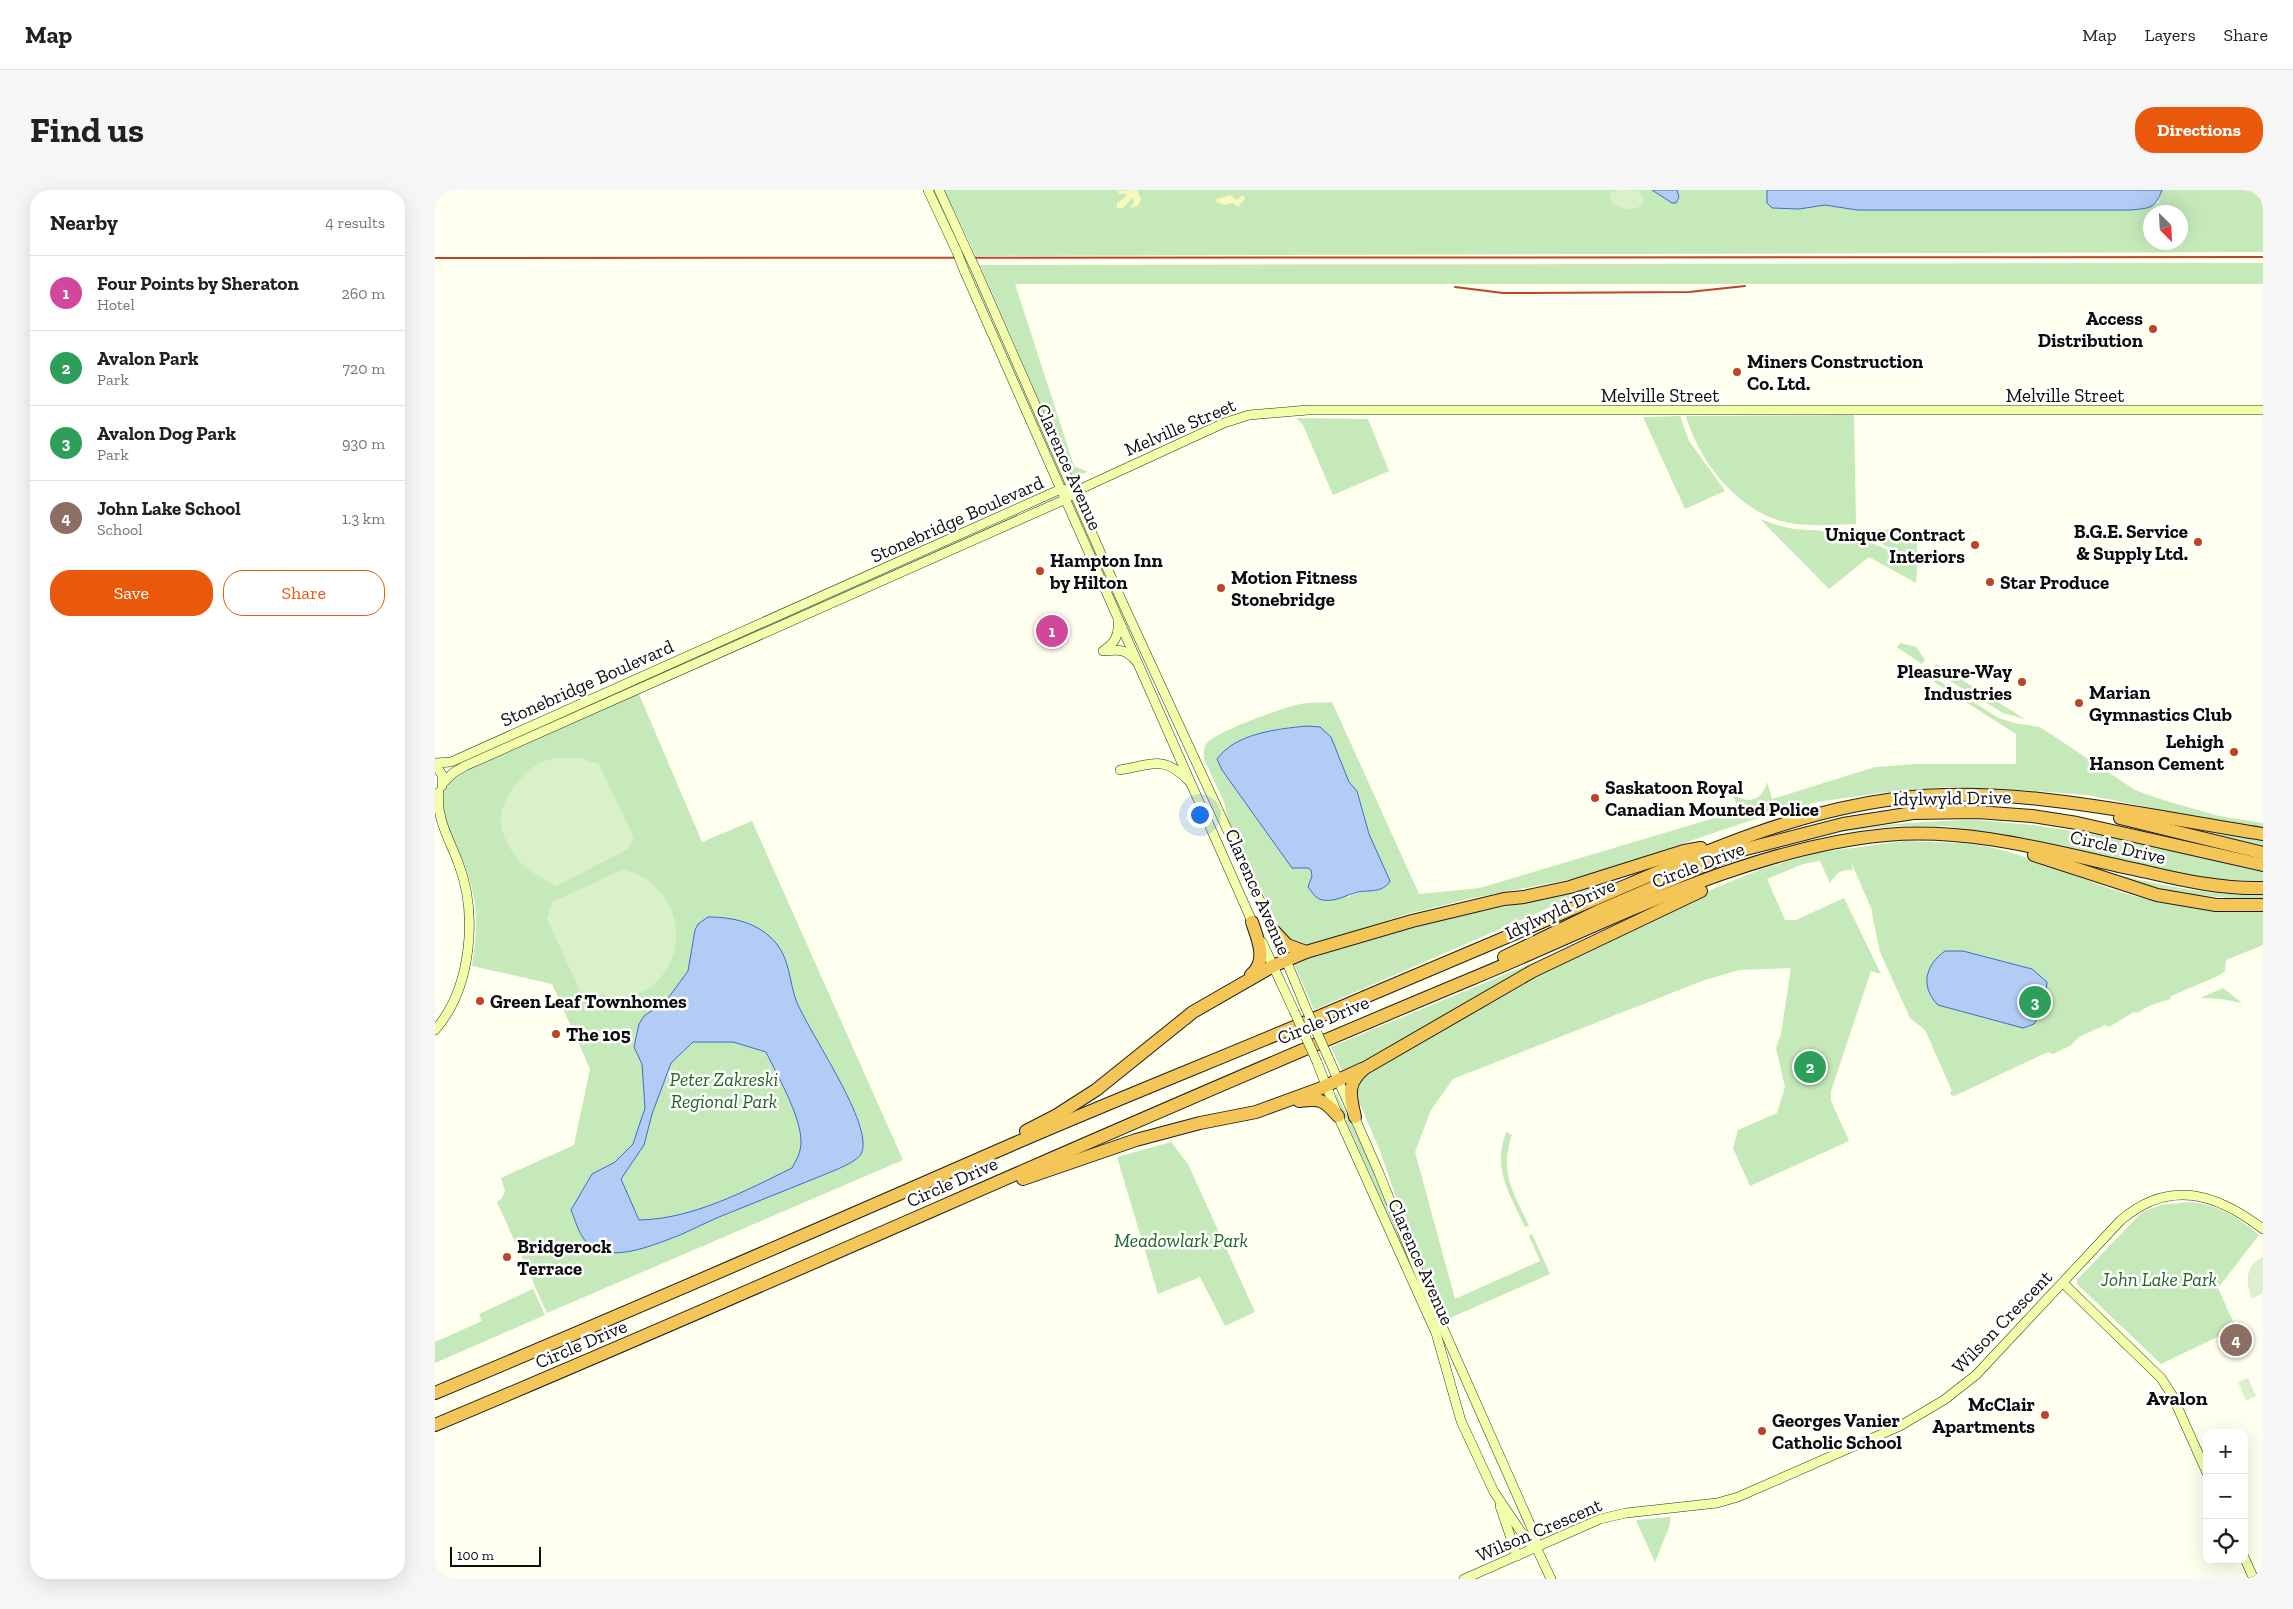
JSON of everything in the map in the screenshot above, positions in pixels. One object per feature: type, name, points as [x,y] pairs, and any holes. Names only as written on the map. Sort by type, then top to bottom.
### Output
[{"type":"highway","name":"Circle Drive","points":[[435,1393],[1014,1144],[1347,1005],[1723,844],[1801,818],[1853,806],[1898,799],[1958,796],[2012,798],[2109,809],[2263,834]]},
{"type":"highway","points":[[2064,804],[2263,854]]},
{"type":"highway","name":"Idylwyld Drive","points":[[1433,994],[1464,976],[1601,910],[1738,851],[1860,821],[1913,813],[1977,812],[2032,816],[2077,823],[2263,865]]},
{"type":"highway","name":"Circle Drive","points":[[435,1425],[639,1340],[1433,994],[1678,891],[1781,854],[1827,842],[1889,835],[1941,833],[1998,839],[2195,882],[2229,887],[2263,888]]},
{"type":"highway","points":[[1967,836],[1975,841],[2034,854],[2157,895],[2216,905],[2263,905]]},
{"type":"highway","points":[[898,1195],[1057,1115],[1096,1090],[1193,1012],[1273,966],[1306,952],[1420,918],[1504,898],[1524,897],[1570,887],[1684,851],[1723,844]]},
{"type":"highway","points":[[1355,1117],[1349,1093],[1353,1083],[1365,1068],[1389,1056],[1533,971],[1757,863]]},
{"type":"highway","points":[[1245,981],[1255,972],[1261,957],[1252,922]]},
{"type":"highway","points":[[1274,931],[1287,945],[1306,952]]},
{"type":"highway","points":[[986,1188],[1050,1171],[1136,1140],[1200,1123],[1256,1112],[1327,1086],[1389,1056]]},
{"type":"highway","points":[[1277,1104],[1320,1100],[1327,1103],[1339,1116]]},
{"type":"main road","name":"Clarence Avenue","points":[[928,190],[1194,786],[1252,922],[1317,1062],[1339,1116],[1437,1333],[1461,1421],[1494,1492],[1528,1542],[1536,1547]]},
{"type":"main road","name":"Clarence Avenue","points":[[939,190],[1173,715],[1274,931],[1305,1006],[1355,1117],[1423,1283],[1536,1538],[1536,1547],[1551,1579]]},
{"type":"main road","name":"Melville Street","points":[[1074,492],[1224,423],[1249,415],[1282,412],[2263,410]]},
{"type":"main road","name":"Stonebridge Boulevard","points":[[435,764],[451,762],[1061,489],[1074,492]]},
{"type":"main road","name":"Stonebridge Boulevard","points":[[443,783],[453,773],[465,766],[1066,499],[1074,492]]},
{"type":"main road","points":[[1117,614],[1119,631],[1113,645],[1103,652],[1119,649],[1125,651],[1140,665]]},
{"type":"main road","points":[[1120,770],[1159,763],[1169,765],[1194,786]]},
{"type":"main road","points":[[435,764],[441,771],[443,783],[437,794],[438,808],[458,863],[468,899],[469,939],[463,972],[454,999],[435,1030]]},
{"type":"main road","points":[[435,820],[446,834]]},
{"type":"main road","name":"Wilson Crescent","points":[[1464,1579],[1600,1519],[1620,1514],[1698,1506],[1738,1498],[1900,1426],[1931,1409],[1973,1379],[2126,1216],[2149,1203],[2167,1197],[2199,1196],[2214,1199],[2240,1212],[2263,1229]]},
{"type":"main road","points":[[2063,1283],[2161,1378],[2172,1395],[2203,1464]]},
{"type":"main road","points":[[1494,1492],[1517,1556]]},
{"type":"main road","points":[[2247,1564],[2254,1579]]},
{"type":"green space","points":[[944,190],[1767,190],[1767,203],[1772,208],[1799,209],[1825,205],[1857,210],[2158,203],[2162,190],[2263,190],[2263,252],[976,256]]},
{"type":"green space","points":[[2263,263],[2263,284],[1015,284],[1074,466],[1088,472],[1075,476],[1071,474],[980,265]]},
{"type":"green space","points":[[1854,415],[1856,524],[1823,525],[1790,523],[1769,517],[1741,499],[1728,488],[1707,461],[1698,447],[1686,416]]},
{"type":"green space","points":[[1680,416],[1689,441],[1725,491],[1685,509],[1643,417]]},
{"type":"green space","points":[[1296,418],[1368,419],[1389,471],[1333,495],[1303,425]]},
{"type":"green space","points":[[1760,519],[1794,529],[1841,532],[1899,554],[1918,558],[1916,583],[1869,557],[1829,589]]},
{"type":"green space","points":[[1850,529],[1917,530],[1917,553],[1897,551]]},
{"type":"green space","points":[[1900,643],[1916,647],[1925,660],[1922,664],[1897,647]]},
{"type":"green space","points":[[1936,664],[2025,719],[2003,713],[1932,670]]},
{"type":"green space","points":[[1936,679],[1999,718],[2014,723],[2040,727],[2135,790],[2219,816],[2263,823],[2263,827],[2233,824],[2087,795],[1944,787],[1879,793],[1817,802],[1749,821],[1587,876],[1473,898],[1407,914],[1303,948],[1283,935],[1228,820],[1224,802],[1204,759],[1206,744],[1235,727],[1292,706],[1332,702],[1419,894],[1480,888],[1738,811],[1733,793],[1744,799],[1754,799],[1762,793],[1767,782],[1772,799],[1875,767],[1917,764],[2016,764],[2016,734],[1934,682]],"holes":[[[1307,726],[1340,759],[1349,783],[1357,791],[1369,834],[1389,881],[1373,890],[1348,897],[1312,876],[1311,870],[1308,868],[1292,868],[1222,770],[1249,737],[1276,729]]]},
{"type":"green space","name":"Peter Zakreski Regional Park","points":[[639,694],[702,842],[752,821],[903,1160],[547,1313],[497,1202],[502,1198],[505,1191],[501,1178],[574,1145],[590,1069],[552,984],[472,966],[476,934],[474,896],[460,853],[444,818],[441,800],[447,784],[463,767]]},
{"type":"green space","points":[[1976,820],[2033,825],[2116,838],[2263,872],[2263,881],[2208,879],[2019,838],[1946,826],[1897,826],[1820,834],[1898,824]]},
{"type":"green space","points":[[2202,832],[2263,840],[2263,846]]},
{"type":"green space","points":[[1904,841],[1964,843],[1987,846],[2040,862],[2123,892],[2165,903],[2201,907],[2263,909],[2263,945],[2226,960],[2225,971],[2218,976],[2171,996],[2170,999],[2149,1006],[2138,1013],[2134,1012],[2109,1027],[2105,1025],[2079,1037],[2071,1045],[2053,1054],[2048,1052],[1954,1096],[1951,1095],[1950,1092],[1952,1091],[1925,1030],[1910,1018],[1880,952],[1871,909],[1875,917],[1851,862],[1853,870],[1840,872],[1830,883],[1820,861],[1803,864],[1767,879],[1785,920],[1796,920],[1844,898],[1881,974],[1871,971],[1831,1091],[1831,1101],[1849,1141],[1750,1186],[1733,1148],[1738,1130],[1777,1113],[1785,1087],[1776,1048],[1781,1034],[1791,968],[1739,970],[1702,981],[1453,1079],[1431,1110],[1415,1152],[1455,1299],[1540,1261],[1529,1236],[1532,1234],[1550,1274],[1450,1318],[1442,1317],[1422,1273],[1380,1151],[1359,1102],[1358,1091],[1363,1076],[1520,983],[1717,887],[1762,869],[1816,853]]},
{"type":"green space","points":[[2074,864],[2191,890],[2215,893],[2263,894],[2263,901],[2164,892]]},
{"type":"green space","points":[[1592,888],[1314,1010],[1294,964],[1440,920]]},
{"type":"green space","points":[[1537,961],[1421,1033],[1344,1073],[1342,1071],[1331,1047]]},
{"type":"green space","points":[[2223,988],[2242,1003],[2200,998]]},
{"type":"green space","points":[[1335,1091],[1376,1172],[1408,1259],[1337,1100]]},
{"type":"green space","points":[[1506,1132],[1512,1135],[1508,1148],[1507,1171],[1513,1192],[1529,1226],[1525,1227],[1509,1192],[1502,1170],[1502,1145]]},
{"type":"green space","name":"Meadowlark Park","points":[[1171,1142],[1188,1164],[1255,1312],[1225,1326],[1200,1277],[1158,1294],[1117,1157]]},
{"type":"green space","name":"John Lake Park","points":[[2191,1202],[2219,1209],[2259,1235],[2218,1288],[2236,1328],[2161,1364],[2077,1284],[2077,1280],[2142,1212],[2161,1205]]},
{"type":"green space","points":[[533,1289],[545,1315],[435,1363],[435,1342],[482,1321],[479,1314]]},
{"type":"green space","points":[[1670,1517],[1670,1525],[1655,1562],[1637,1520]]},
{"type":"sand","points":[[1137,190],[1141,199],[1138,206],[1130,208],[1134,203],[1133,197],[1123,208],[1117,208],[1117,203],[1127,196],[1126,194],[1119,194],[1118,191]]},
{"type":"sand","points":[[1230,195],[1237,200],[1241,196],[1244,196],[1245,199],[1238,207],[1232,203],[1224,205],[1216,202],[1217,199]]},
{"type":"shaded area","points":[[1618,190],[1638,191],[1643,198],[1643,204],[1629,209],[1619,207],[1609,196],[1611,192]]},
{"type":"shaded area","points":[[558,758],[580,758],[599,764],[634,838],[628,849],[556,886],[529,870],[516,857],[505,838],[501,817],[507,799],[518,781],[533,767],[542,762]]},
{"type":"shaded area","points":[[624,869],[643,877],[665,897],[671,909],[677,935],[671,961],[664,973],[651,987],[638,994],[614,996],[580,991],[547,919],[552,902]]},
{"type":"shaded area","points":[[2263,1257],[2263,1293],[2252,1299],[2248,1287],[2248,1275],[2253,1265]]},
{"type":"shaded area","points":[[2248,1378],[2256,1396],[2246,1401],[2238,1382]]},
{"type":"water","points":[[1652,190],[1677,190],[1679,197],[1676,203],[1672,203]]},
{"type":"water","points":[[1767,190],[2162,190],[2157,201],[2152,205],[2143,205],[2143,209],[2131,210],[1857,210],[1825,205],[1799,209],[1772,208],[1767,203]]},
{"type":"water","points":[[1307,726],[1320,727],[1331,737],[1349,782],[1357,791],[1369,834],[1390,881],[1380,889],[1358,892],[1334,900],[1319,899],[1308,887],[1312,876],[1311,870],[1308,868],[1292,868],[1222,770],[1217,759],[1225,750],[1246,738],[1270,731]]},
{"type":"water","points":[[708,917],[727,918],[745,922],[762,930],[781,950],[787,963],[796,1000],[850,1101],[859,1123],[863,1141],[861,1154],[854,1161],[836,1170],[719,1217],[674,1238],[626,1252],[609,1253],[601,1251],[589,1244],[581,1235],[571,1210],[592,1174],[615,1162],[633,1144],[645,1108],[642,1064],[634,1047],[639,1024],[644,1016],[666,1001],[688,971],[695,930],[698,924]],"holes":[[[693,1042],[733,1042],[766,1052],[790,1101],[799,1128],[801,1140],[796,1161],[792,1168],[718,1202],[679,1215],[639,1220],[621,1179],[644,1145],[652,1114],[671,1063]]]},
{"type":"water","points":[[1945,951],[1963,951],[2032,969],[2047,982],[2045,1004],[2034,1024],[2023,1028],[1938,1005],[1929,991],[1927,976],[1933,963]]},
{"type":"railway","points":[[435,258],[2263,257]]},
{"type":"railway","points":[[1455,287],[1503,293],[1530,293],[1689,292],[1745,286]]},
{"type":"place","name":"Access Distribution","points":[[2153,329]]},
{"type":"place","name":"Miners Construction Co. Ltd.","points":[[1737,372]]},
{"type":"place","name":"B.G.E. Service & Supply Ltd.","points":[[2198,542]]},
{"type":"place","name":"Unique Contract Interiors","points":[[1975,545]]},
{"type":"place","name":"Hampton Inn by Hilton","points":[[1040,571]]},
{"type":"place","name":"Star Produce","points":[[1990,582]]},
{"type":"place","name":"Motion Fitness Stonebridge","points":[[1221,588]]},
{"type":"place","name":"Four Points by Sheraton","points":[[1052,631]]},
{"type":"place","name":"Pleasure-Way Industries","points":[[2022,682]]},
{"type":"place","name":"Marian Gymnastics Club","points":[[2079,703]]},
{"type":"place","name":"Lehigh Hanson Cement","points":[[2234,752]]},
{"type":"place","name":"Saskatoon Royal Canadian Mounted Police","points":[[1595,798]]},
{"type":"place","name":"Green Leaf Townhomes","points":[[480,1001]]},
{"type":"place","name":"Avalon Dog Park","points":[[2035,1002]]},
{"type":"place","name":"The 105","points":[[556,1034]]},
{"type":"place","name":"Avalon Park","points":[[1810,1067]]},
{"type":"place","name":"Bridgerock Terrace","points":[[507,1257]]},
{"type":"place","name":"John Lake School","points":[[2236,1340]]},
{"type":"place","name":"McClair Apartments","points":[[2045,1415]]},
{"type":"place","name":"Georges Vanier Catholic School","points":[[1762,1431]]},
{"type":"district","name":"Avalon","points":[[2177,1398]]}]
